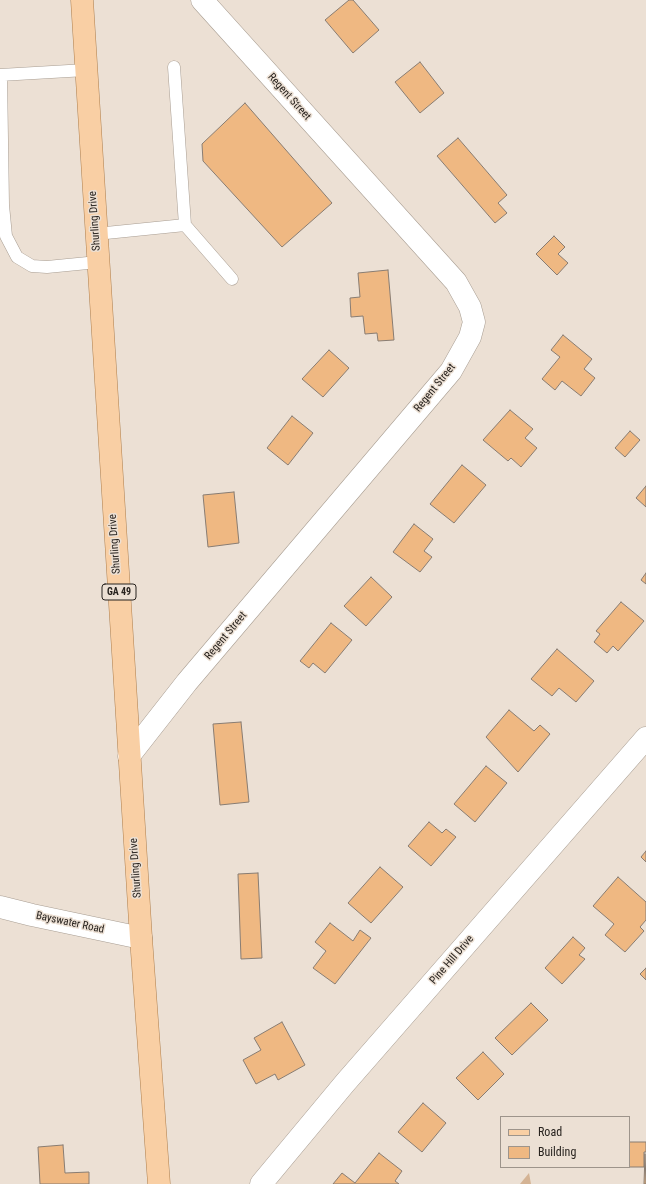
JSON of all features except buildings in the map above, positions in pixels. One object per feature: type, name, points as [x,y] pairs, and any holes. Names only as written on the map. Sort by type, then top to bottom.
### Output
[{"type":"main road","name":"Shurling Drive","points":[[82,0],[140,938],[159,1184]]},
{"type":"street","name":"Regent Street","points":[[129,756],[192,676],[451,371],[470,337],[474,322],[470,307],[456,282],[202,0]]},
{"type":"street","name":"Pine Hill Drive","points":[[261,1184],[345,1083],[646,738]]},
{"type":"street","name":"Bayswater Road","points":[[0,907],[32,916],[140,938]]},
{"type":"lane","points":[[174,67],[185,225],[232,279]]},
{"type":"lane","points":[[86,70],[1,75],[1,205],[6,236],[17,257],[32,266],[47,267],[98,262]]},
{"type":"lane","points":[[96,234],[185,225]]},
{"type":"shaded area","points":[[529,1173],[531,1184],[520,1184]]}]
